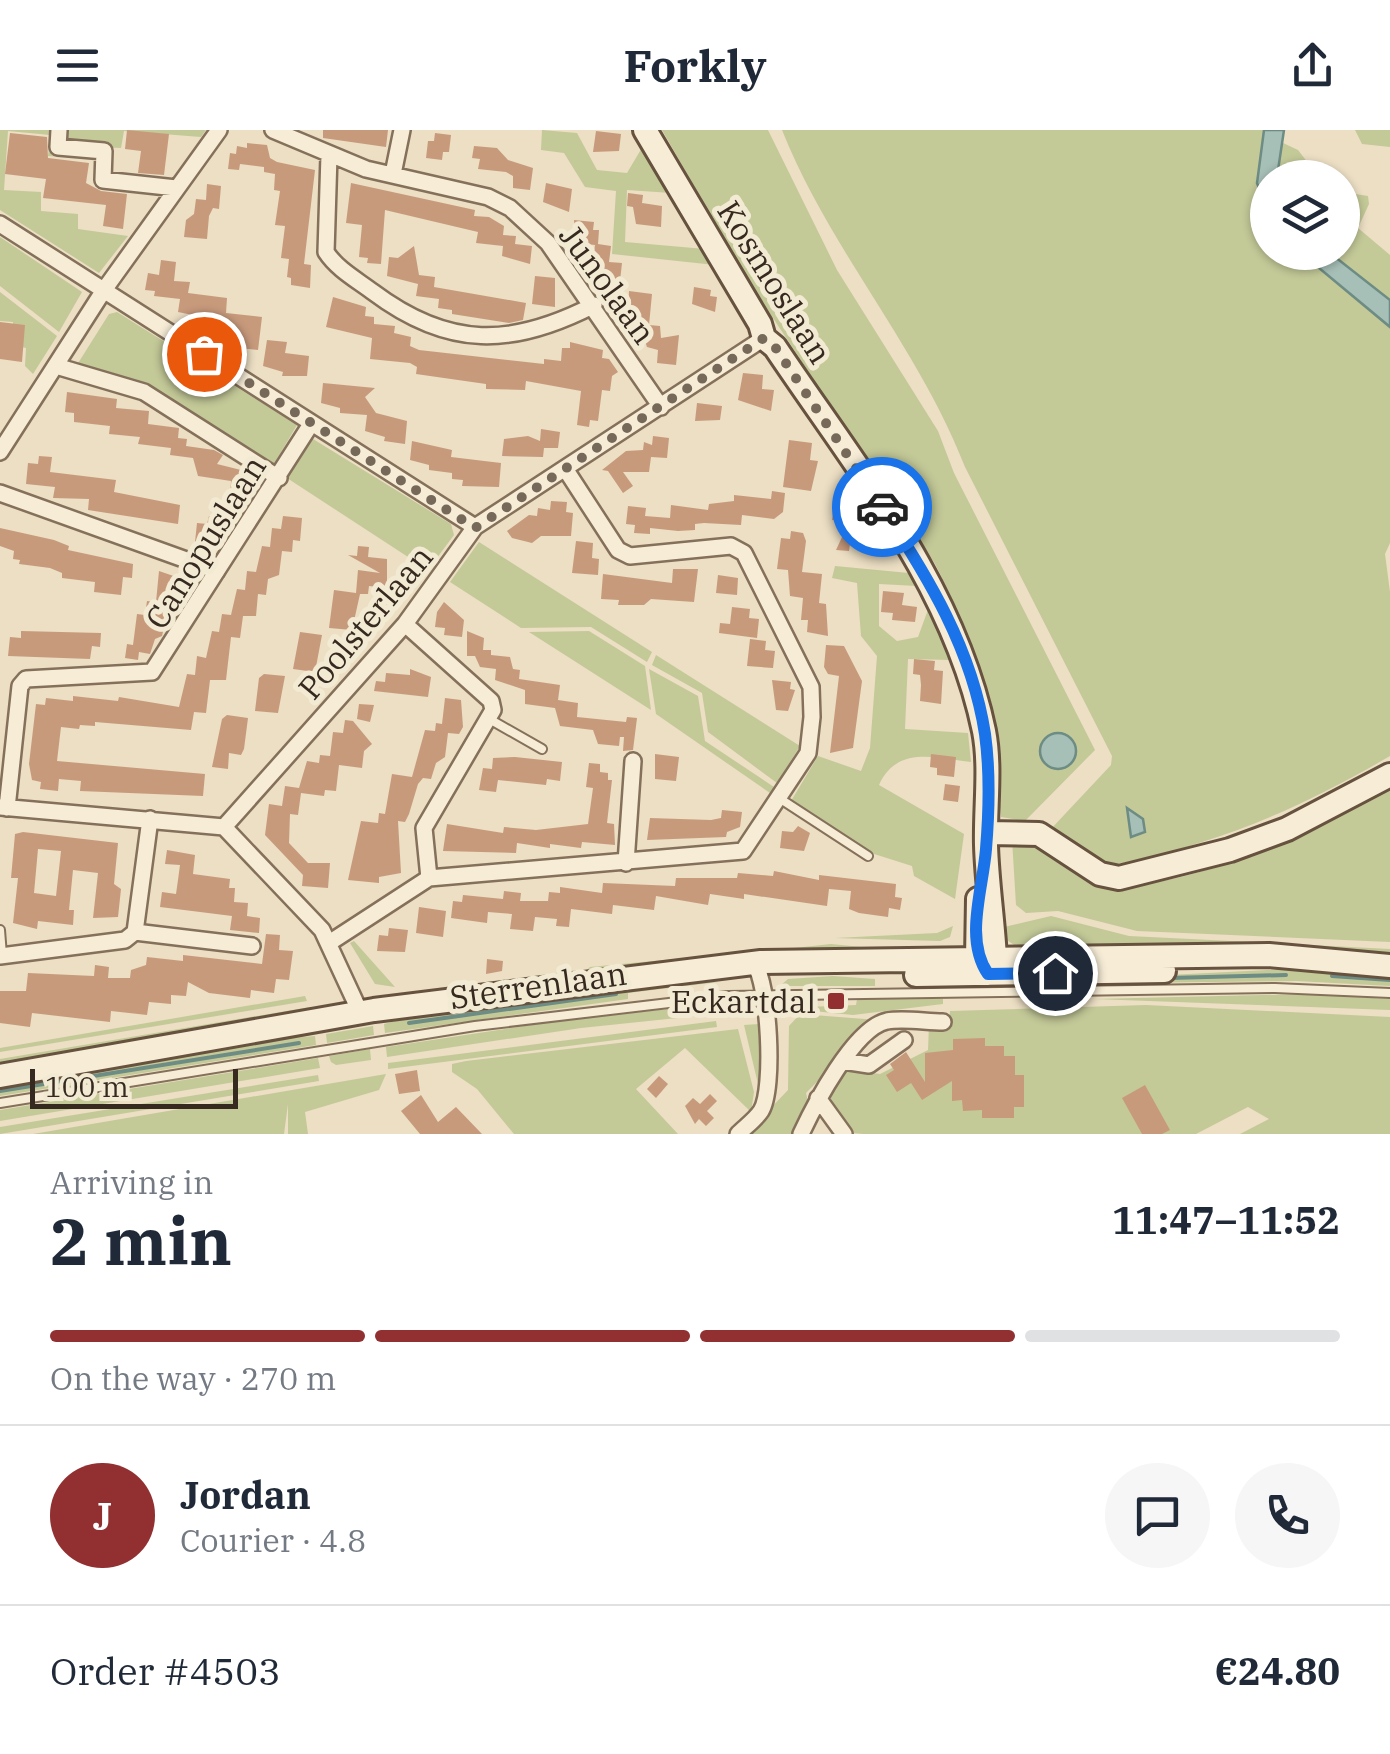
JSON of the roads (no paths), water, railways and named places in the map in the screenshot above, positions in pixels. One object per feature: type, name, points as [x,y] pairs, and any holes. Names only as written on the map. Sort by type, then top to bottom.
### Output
[{"type":"main road","name":"Kosmoslaan","points":[[646,130],[760,324],[764,338],[775,347],[900,533],[949,617],[965,656],[985,736],[979,880],[987,964]]},
{"type":"main road","points":[[981,836],[1039,834],[1100,874],[1119,878],[1230,850],[1287,828],[1390,775]]},
{"type":"main road","name":"Sterrenlaan","points":[[0,1076],[255,1034],[360,1012],[645,976],[680,981],[987,964],[1269,955],[1390,966]]},
{"type":"main road","name":"Sterrenlaan","points":[[255,1034],[323,1031],[376,1023],[434,1004]]},
{"type":"street","points":[[59,130],[58,148],[104,151],[102,180],[176,188]]},
{"type":"street","points":[[0,452],[104,290],[219,130]]},
{"type":"street","name":"Junolaan","points":[[274,130],[329,155],[488,196],[510,208],[548,242],[661,406]]},
{"type":"street","points":[[394,174],[402,130]]},
{"type":"street","points":[[329,155],[326,252],[332,261],[399,312],[460,334],[511,337],[550,328],[594,304]]},
{"type":"street","points":[[0,224],[475,528]]},
{"type":"street","name":"Poolsterlaan","points":[[224,827],[406,624],[475,528],[764,338]]},
{"type":"street","points":[[56,366],[144,392],[279,478]]},
{"type":"street","name":"Canopuslaan","points":[[4,808],[20,686],[26,679],[152,672],[311,424]]},
{"type":"street","points":[[329,944],[429,878],[743,851],[808,753],[811,688],[744,553],[731,546],[630,556],[618,550],[566,470]]},
{"type":"street","points":[[0,493],[217,571]]},
{"type":"street","points":[[406,624],[490,700],[490,720],[424,828],[429,878]]},
{"type":"street","points":[[626,862],[634,761]]},
{"type":"street","points":[[4,808],[224,827],[322,930],[360,1012]]},
{"type":"street","points":[[135,932],[150,819]]},
{"type":"street","points":[[1,955],[124,940],[135,932],[252,946]]},
{"type":"street","points":[[335,1016],[341,977]]},
{"type":"street","points":[[738,1134],[762,1110],[767,1091],[761,977]]},
{"type":"street","points":[[843,1061],[869,1065],[911,1033],[943,1022]]},
{"type":"street","points":[[801,1134],[818,1098],[843,1061],[878,1026],[911,1033]]},
{"type":"street","points":[[818,1098],[844,1134]]},
{"type":"lane","points":[[490,720],[542,748]]},
{"type":"lane","points":[[779,798],[868,856]]},
{"type":"lane","points":[[0,930],[1,955]]},
{"type":"lane","name":"Sterrenlaan","points":[[0,1103],[761,977],[1390,993]]},
{"type":"water","points":[[1264,130],[1284,130],[1280,160],[1260,160]]},
{"type":"water","points":[[1321,270],[1352,270],[1390,300],[1390,327]]},
{"type":"water","points":[[1058,733],[1071,738],[1076,751],[1071,764],[1058,769],[1045,764],[1040,751],[1045,738]]},
{"type":"water","points":[[1127,808],[1143,819],[1145,832],[1131,837]]},
{"type":"waterway","points":[[1170,978],[1286,975]]},
{"type":"waterway","points":[[1332,976],[1390,980]]},
{"type":"waterway","points":[[409,1023],[616,994]]},
{"type":"waterway","points":[[0,1091],[299,1043]]},
{"type":"place","name":"Eckartdal","points":[[836,1001]]}]
